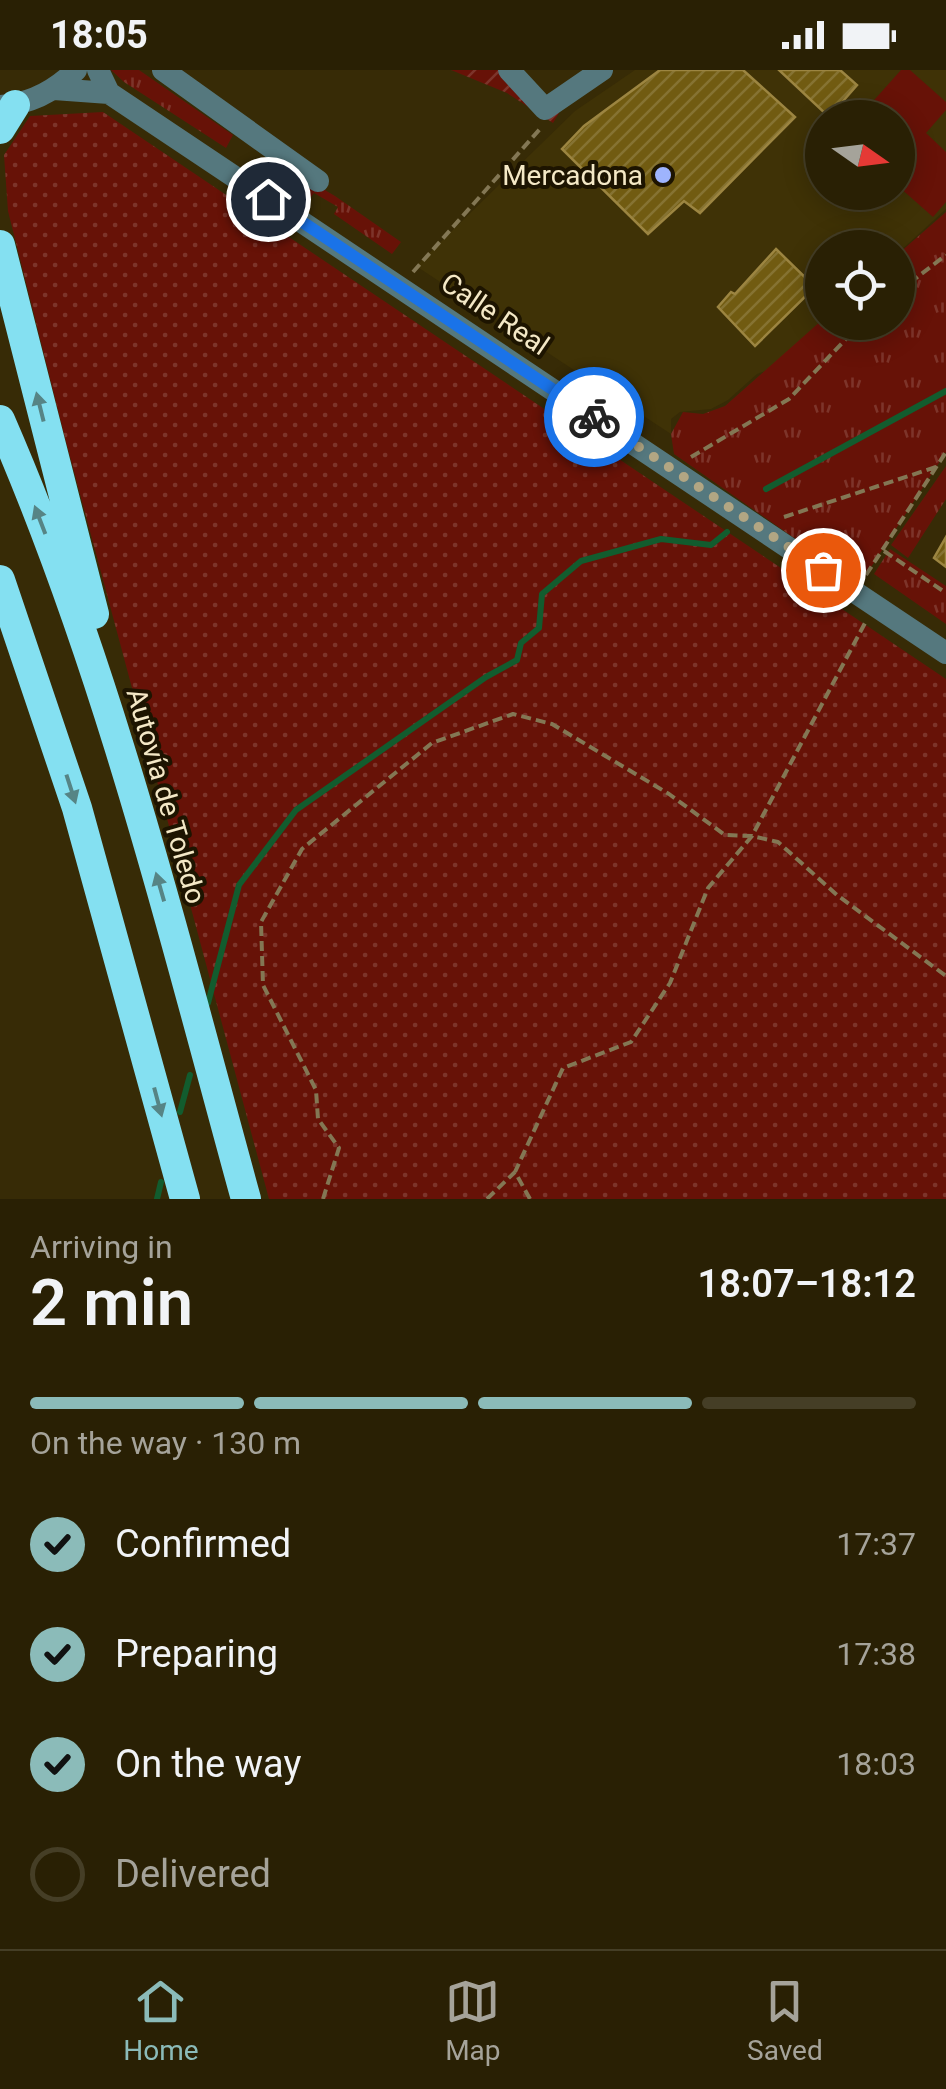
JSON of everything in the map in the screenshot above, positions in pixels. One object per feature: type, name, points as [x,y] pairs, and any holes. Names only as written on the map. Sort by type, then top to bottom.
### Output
[{"type":"highway","points":[[0,245],[120,712],[119,744]]},
{"type":"highway","name":"Autovía de Toledo","points":[[0,420],[82,628],[119,744],[246,1199]]},
{"type":"highway","points":[[0,580],[77,808],[185,1199]]},
{"type":"street","points":[[5,113],[54,89],[76,70]]},
{"type":"street","points":[[98,70],[109,93]]},
{"type":"street","points":[[163,70],[318,181]]},
{"type":"street","points":[[509,70],[545,108],[602,70]]},
{"type":"street","name":"Calle Real","points":[[54,89],[109,93],[946,653]]},
{"type":"path","points":[[400,286],[548,120],[545,108]]},
{"type":"path","points":[[915,279],[946,255]]},
{"type":"path","points":[[678,472],[692,456],[789,399],[845,340]]},
{"type":"path","points":[[487,1199],[515,1172],[563,1068],[632,1042],[670,983],[708,888],[752,836],[865,598],[882,550],[946,452]]},
{"type":"path","points":[[758,526],[936,467]]},
{"type":"path","points":[[882,550],[946,593]]},
{"type":"path","points":[[323,1199],[339,1148],[318,1119],[316,1090],[263,985],[261,922],[302,849],[432,743],[513,714],[552,724],[669,794],[725,834],[778,842],[837,895],[946,976]]},
{"type":"path","points":[[515,1172],[530,1199]]},
{"type":"shaded area","points":[[635,70],[946,70],[946,209],[915,237],[915,230],[805,230],[805,339],[777,367],[757,374],[728,400],[711,409],[680,412],[671,419],[671,434],[416,266],[575,111]]},
{"type":"green space","points":[[111,70],[139,70],[233,135],[226,148],[124,82]]},
{"type":"green space","points":[[451,70],[509,70],[545,109],[559,113],[553,123],[507,93]]},
{"type":"green space","points":[[901,70],[910,70],[946,102],[946,110],[926,133],[946,152],[946,202],[933,217],[915,201],[915,100],[874,100]]},
{"type":"green space","points":[[103,112],[946,679],[946,1199],[269,1199],[8,211],[4,155],[30,116]]},
{"type":"green space","points":[[277,162],[401,242],[392,254],[334,214],[338,207],[314,193],[311,197],[273,171]]},
{"type":"green space","points":[[946,212],[946,452],[860,584],[674,454],[671,434],[683,412],[703,414],[725,406],[805,335],[805,340],[915,340],[915,239]]},
{"type":"green space","points":[[946,466],[946,499],[908,558],[891,545]]},
{"type":"green space","points":[[890,549],[946,586],[946,624],[874,574]]},
{"type":"building","name":"Mercadona","points":[[660,70],[743,70],[795,117],[700,213],[684,201],[648,234],[562,149],[584,126]]},
{"type":"building","points":[[779,70],[840,70],[857,85],[844,100],[811,100]]},
{"type":"building","points":[[776,249],[805,277],[805,297],[755,346],[718,307],[731,292],[735,294]]},
{"type":"building","points":[[946,537],[946,567],[934,558]]},
{"type":"waterway","points":[[766,489],[946,391]]},
{"type":"waterway","points":[[208,1003],[239,885],[296,810],[486,677],[517,660],[521,643],[539,628],[542,594],[581,561],[661,539],[711,545],[727,532]]},
{"type":"waterway","points":[[180,1112],[190,1075]]},
{"type":"waterway","points":[[157,1199],[161,1182]]},
{"type":"way so far","points":[[594,417],[823,570]]},
{"type":"place","name":"Mercadona","points":[[663,175]]},
{"type":"route","points":[[268,199],[594,417]]}]
